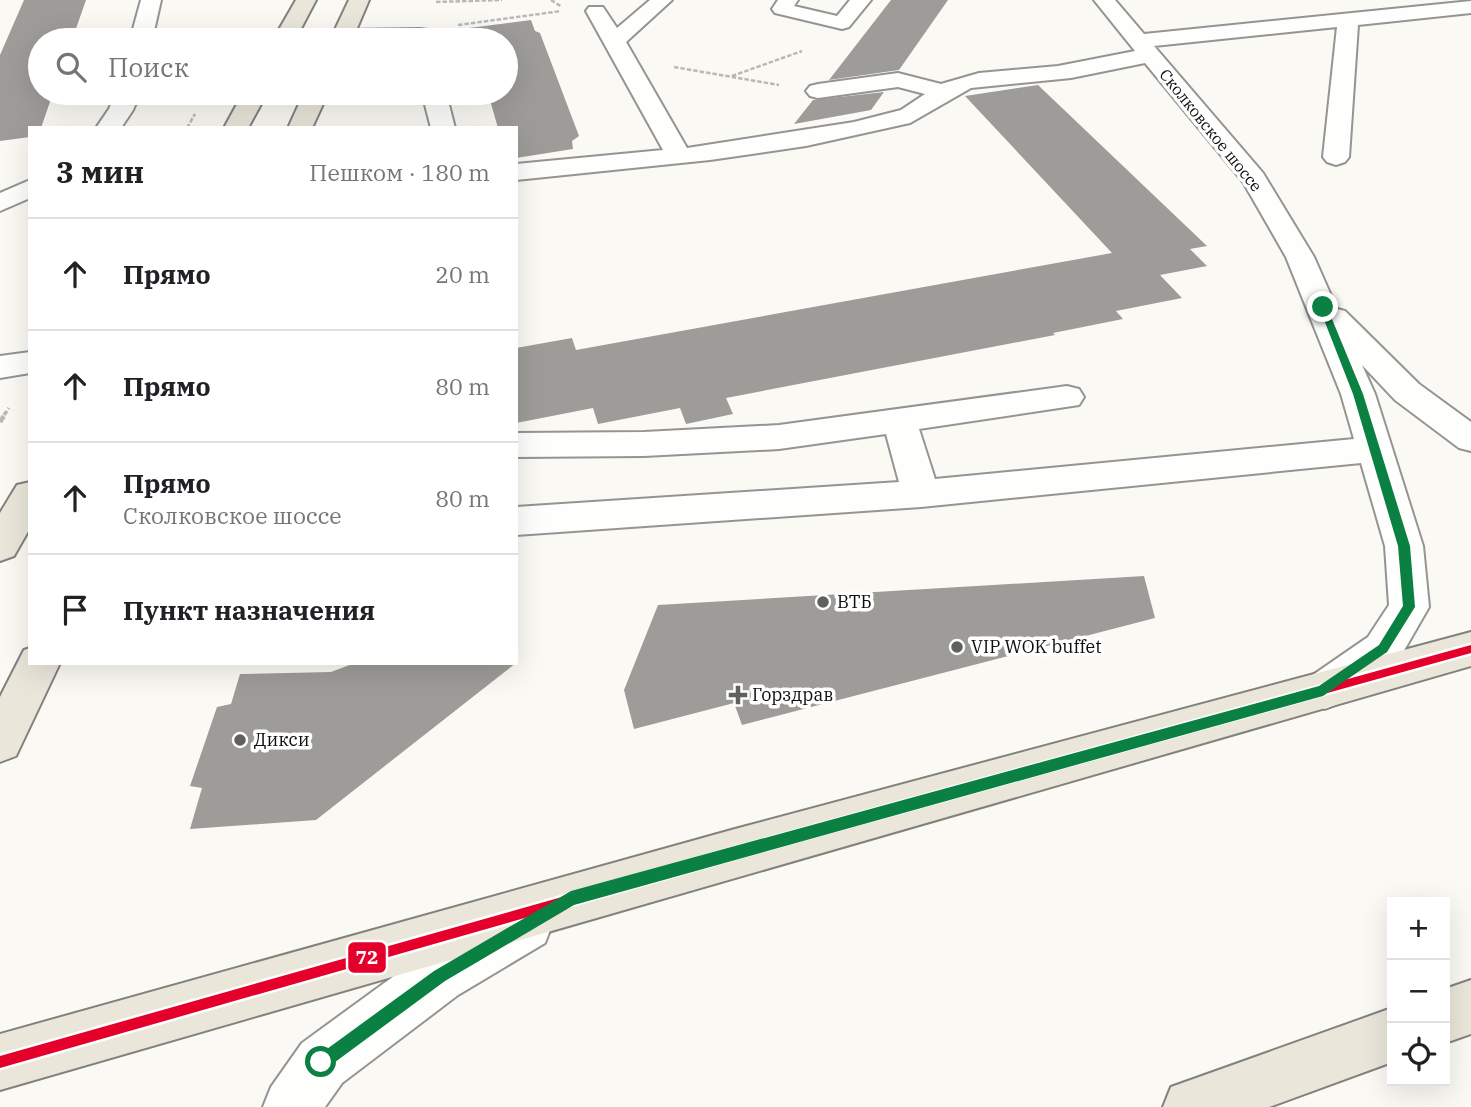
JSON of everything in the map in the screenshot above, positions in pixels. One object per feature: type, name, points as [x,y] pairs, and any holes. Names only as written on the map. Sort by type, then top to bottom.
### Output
[{"type":"main road","points":[[291,28],[306,0]]},
{"type":"main road","points":[[346,28],[359,0]]},
{"type":"main road","points":[[237,126],[248,105]]},
{"type":"main road","points":[[301,126],[311,105]]},
{"type":"main road","points":[[0,546],[28,498]]},
{"type":"main road","points":[[0,1062],[571,899],[1471,649]]},
{"type":"main road","points":[[0,742],[38,665]]},
{"type":"main road","points":[[1450,1014],[1471,1007]]},
{"type":"main road","points":[[1191,1107],[1387,1037]]},
{"type":"street","points":[[144,28],[150,0]]},
{"type":"street","points":[[619,50],[662,0]]},
{"type":"street","points":[[788,0],[782,9],[842,23],[861,0]]},
{"type":"street","name":"Сколковское шоссе","points":[[1104,0],[1254,179],[1284,227],[1323,307],[1358,394],[1404,546],[1409,607],[1383,649],[1323,691]]},
{"type":"street","points":[[518,172],[678,155],[841,132],[905,117],[942,91],[984,78],[1070,72],[1144,48],[1348,20],[1379,8],[1471,7]]},
{"type":"street","points":[[596,11],[678,155]]},
{"type":"street","points":[[1336,157],[1348,20]]},
{"type":"street","points":[[818,91],[898,80],[942,91]]},
{"type":"street","points":[[109,126],[123,105]]},
{"type":"street","points":[[438,105],[443,126]]},
{"type":"street","points":[[0,202],[28,189]]},
{"type":"street","name":"Сколковское шоссе","points":[[1323,307],[1407,392],[1471,439]]},
{"type":"street","points":[[0,367],[28,362]]},
{"type":"street","points":[[518,445],[644,444],[766,438],[1067,397]]},
{"type":"street","points":[[898,421],[921,494]]},
{"type":"street","points":[[518,521],[921,494],[1375,449]]},
{"type":"street","points":[[291,1107],[321,1062],[439,976],[571,899]]},
{"type":"path","points":[[433,0],[502,0]]},
{"type":"path","points":[[448,28],[462,23],[567,10],[596,11]]},
{"type":"path","points":[[619,50],[731,77],[773,84]]},
{"type":"path","points":[[731,77],[802,51]]},
{"type":"building","points":[[24,0],[86,0],[76,28],[28,28],[28,105],[49,105],[42,126],[28,126],[28,137],[0,141],[0,55]]},
{"type":"building","points":[[891,0],[948,0],[899,70],[829,80]]},
{"type":"building","points":[[531,20],[535,31],[540,33],[579,136],[572,141],[573,149],[518,158],[518,126],[497,126],[491,105],[518,105],[518,28],[469,28]]},
{"type":"building","points":[[1038,85],[1207,246],[1190,249],[1207,266],[1160,275],[1182,298],[1116,311],[1123,319],[1053,333],[1055,335],[726,398],[733,414],[686,424],[680,408],[598,424],[593,408],[518,423],[518,348],[572,338],[576,350],[1112,253],[965,96]]},
{"type":"building","points":[[884,92],[871,110],[794,124],[813,100]]},
{"type":"building","points":[[1144,576],[1155,618],[742,725],[734,703],[634,729],[624,690],[658,605]]},
{"type":"building","points":[[350,665],[513,665],[316,820],[190,829],[202,788],[190,786],[217,707],[231,704],[240,674],[331,672]]},
{"type":"transit line","name":"72","points":[[0,1062],[735,853],[1471,649]]},
{"type":"place","name":"ВТБ","points":[[823,602]]},
{"type":"place","name":"VIP WOK buffet","points":[[957,647]]},
{"type":"place","name":"Горздрав","points":[[738,695]]},
{"type":"place","name":"Дикси","points":[[240,740]]},
{"type":"route","points":[[321,1062],[439,976],[571,899],[1323,691],[1383,649],[1409,607],[1404,546],[1358,394],[1323,307]]}]
